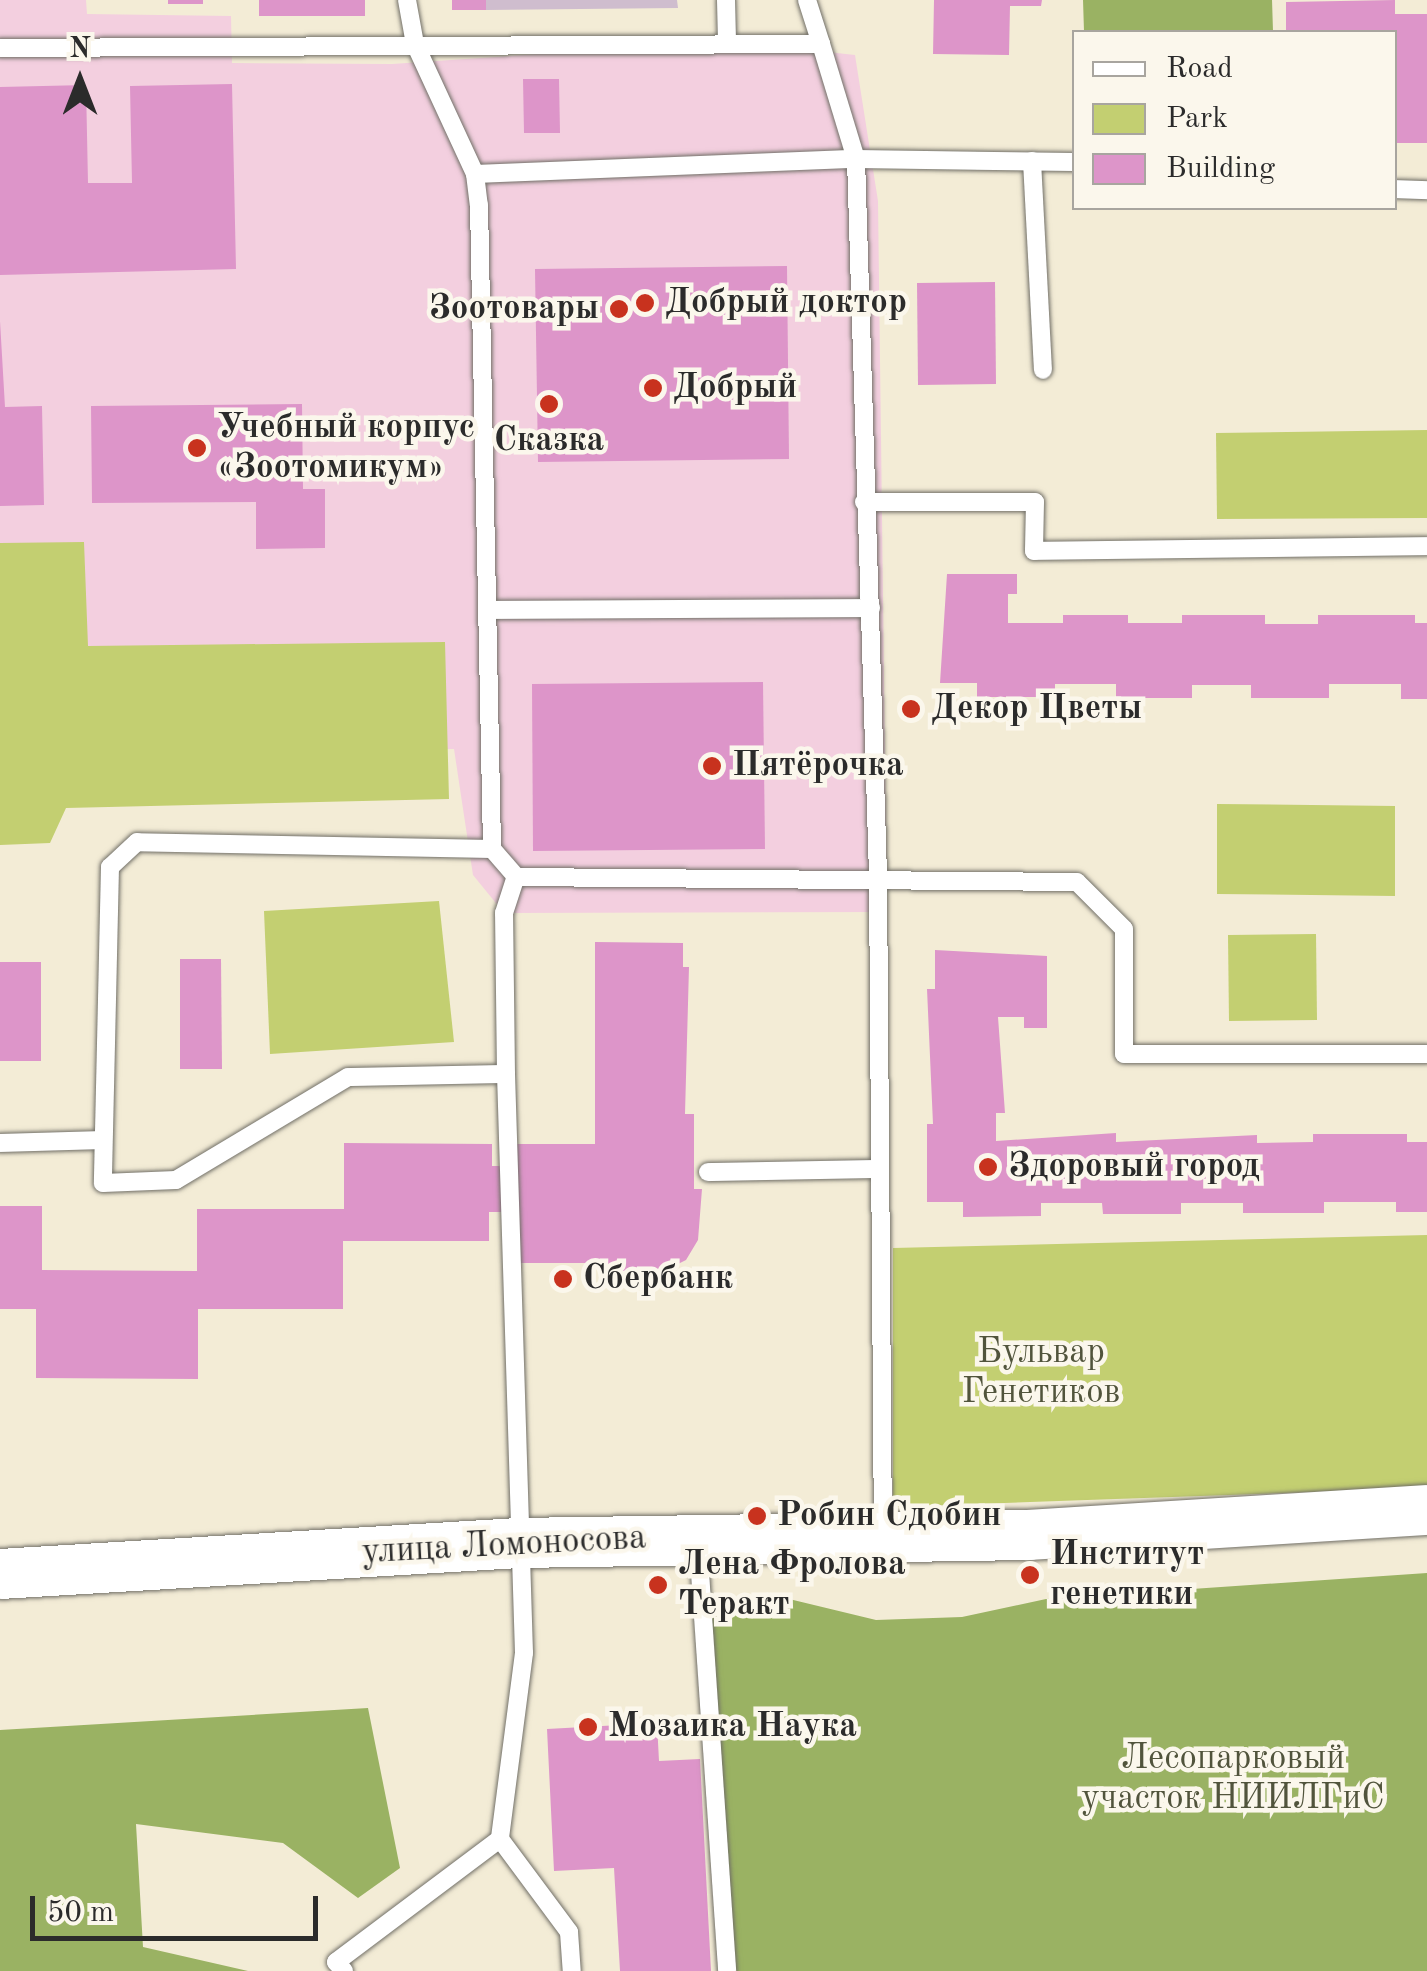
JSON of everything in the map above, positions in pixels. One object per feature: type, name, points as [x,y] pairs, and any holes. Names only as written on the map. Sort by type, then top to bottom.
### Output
[{"type":"main road","name":"улица Ломоносова","points":[[0,1574],[518,1543],[697,1537],[1029,1535],[1427,1510]]},
{"type":"lane","points":[[407,0],[415,44],[474,174],[492,850],[516,877],[878,877],[1076,882],[1124,929],[1124,1054],[1427,1054]]},
{"type":"lane","points":[[726,0],[728,40]]},
{"type":"lane","points":[[806,0],[856,160],[878,877],[883,1536]]},
{"type":"lane","points":[[0,48],[728,40],[821,44]]},
{"type":"lane","points":[[474,174],[856,160],[1072,162]]},
{"type":"lane","points":[[1032,161],[1044,370]]},
{"type":"lane","points":[[1397,190],[1427,190]]},
{"type":"lane","points":[[864,502],[1035,502],[1034,551],[1427,546]]},
{"type":"lane","points":[[487,610],[871,608]]},
{"type":"lane","points":[[492,850],[136,842],[110,867],[103,1183],[176,1180],[348,1077],[506,1074]]},
{"type":"lane","points":[[516,877],[504,913],[518,1543],[524,1652],[500,1840],[570,1932],[572,1971]]},
{"type":"lane","points":[[0,1143],[103,1140]]},
{"type":"lane","points":[[708,1172],[879,1170]]},
{"type":"lane","points":[[697,1537],[728,1971]]},
{"type":"lane","points":[[344,1971],[336,1962],[500,1840]]},
{"type":"shaded area","points":[[0,0],[86,0],[87,14],[231,16],[232,63],[392,64],[727,41],[855,55],[878,201],[887,912],[504,913],[473,875],[454,749],[0,756]]},
{"type":"shaded area","points":[[486,0],[677,0],[678,8],[486,10]]},
{"type":"green space","points":[[1083,0],[1272,0],[1273,30],[1084,30]]},
{"type":"green space","points":[[1427,430],[1427,518],[1217,519],[1216,433]]},
{"type":"green space","points":[[84,542],[88,646],[445,642],[449,799],[66,808],[50,843],[0,845],[0,543]]},
{"type":"green space","points":[[1217,804],[1395,806],[1395,896],[1217,894]]},
{"type":"green space","points":[[439,901],[454,1042],[270,1054],[264,911]]},
{"type":"green space","points":[[1316,934],[1317,1020],[1229,1021],[1228,935]]},
{"type":"green space","name":"Бульвар Генетиков","points":[[1427,1235],[1427,1488],[893,1507],[893,1248]]},
{"type":"green space","name":"Лесопарковый участок НИИЛГиС","points":[[1427,1573],[1427,1971],[718,1971],[701,1596],[785,1598],[876,1620],[962,1617],[1046,1599]]},
{"type":"green space","points":[[368,1708],[400,1868],[358,1898],[283,1843],[136,1824],[143,1947],[248,1971],[0,1971],[0,1730]]},
{"type":"building","points":[[168,0],[203,0],[203,4],[168,4]]},
{"type":"building","points":[[259,0],[365,0],[365,16],[259,16]]},
{"type":"building","points":[[452,0],[486,0],[486,10],[452,10]]},
{"type":"building","points":[[934,0],[1042,0],[1041,6],[1010,6],[1009,55],[933,54]]},
{"type":"building","points":[[1395,0],[1395,14],[1427,14],[1427,143],[1397,143],[1397,30],[1286,30],[1286,2]]},
{"type":"building","points":[[523,79],[559,79],[560,133],[524,133]]},
{"type":"building","points":[[232,84],[236,269],[0,275],[0,87],[86,85],[88,183],[132,183],[130,86]]},
{"type":"building","points":[[787,266],[789,459],[538,462],[535,269]]},
{"type":"building","points":[[995,282],[996,384],[918,385],[917,283]]},
{"type":"building","points":[[0,321],[5,407],[42,406],[44,505],[0,506]]},
{"type":"building","name":"Учебный корпус «Зоотомикум»","points":[[302,404],[303,489],[325,489],[325,548],[256,549],[256,502],[92,503],[91,406]]},
{"type":"building","points":[[947,574],[1017,574],[1017,594],[1008,594],[1008,623],[1063,623],[1063,615],[1128,615],[1128,623],[1182,623],[1182,615],[1265,615],[1265,624],[1318,624],[1318,615],[1415,615],[1415,623],[1427,623],[1427,699],[1401,699],[1401,684],[1329,684],[1329,698],[1251,698],[1251,685],[1192,685],[1192,698],[1116,698],[1116,684],[1055,684],[1055,697],[977,697],[977,683],[940,683]]},
{"type":"building","points":[[763,682],[765,849],[533,851],[532,684]]},
{"type":"building","points":[[595,942],[683,943],[683,967],[689,967],[685,1114],[694,1114],[694,1189],[702,1189],[698,1240],[686,1260],[648,1279],[607,1279],[607,1263],[512,1263],[512,1212],[489,1212],[489,1241],[343,1241],[343,1309],[198,1309],[198,1379],[36,1378],[36,1309],[0,1309],[0,1206],[42,1206],[42,1270],[197,1271],[197,1209],[344,1209],[344,1143],[492,1144],[492,1166],[516,1166],[517,1144],[595,1144]]},
{"type":"building","points":[[935,950],[1047,956],[1047,1028],[1024,1028],[1024,1017],[998,1017],[1005,1113],[996,1113],[996,1141],[1116,1133],[1116,1142],[1257,1135],[1257,1143],[1313,1142],[1313,1134],[1407,1134],[1407,1142],[1427,1142],[1427,1212],[1396,1212],[1396,1202],[1324,1202],[1324,1213],[1243,1213],[1243,1203],[1181,1203],[1181,1214],[1103,1214],[1102,1203],[1041,1203],[1041,1216],[963,1217],[963,1202],[927,1202],[927,1124],[933,1124],[927,989],[935,989]]},
{"type":"building","points":[[180,959],[221,959],[222,1069],[180,1069]]},
{"type":"building","points":[[0,962],[41,962],[41,1061],[0,1061]]},
{"type":"building","points":[[657,1723],[659,1761],[700,1759],[711,1971],[620,1971],[614,1868],[554,1871],[547,1729]]},
{"type":"place","name":"Добрый доктор","points":[[645,303]]},
{"type":"place","name":"Зоотовары","points":[[619,309]]},
{"type":"place","name":"Добрый","points":[[653,388]]},
{"type":"place","name":"Сказка","points":[[549,404]]},
{"type":"place","name":"Учебный корпус «Зоотомикум»","points":[[197,448]]},
{"type":"place","name":"Декор Цветы","points":[[911,709]]},
{"type":"place","name":"Пятёрочка","points":[[712,766]]},
{"type":"place","name":"Здоровый город","points":[[988,1167]]},
{"type":"place","name":"Сбербанк","points":[[563,1279]]},
{"type":"place","name":"Робин Сдобин","points":[[757,1516]]},
{"type":"place","name":"Институт генетики","points":[[1030,1575]]},
{"type":"place","name":"Лена Фролова Теракт","points":[[658,1585]]},
{"type":"place","name":"Мозаика Наука","points":[[588,1727]]}]
